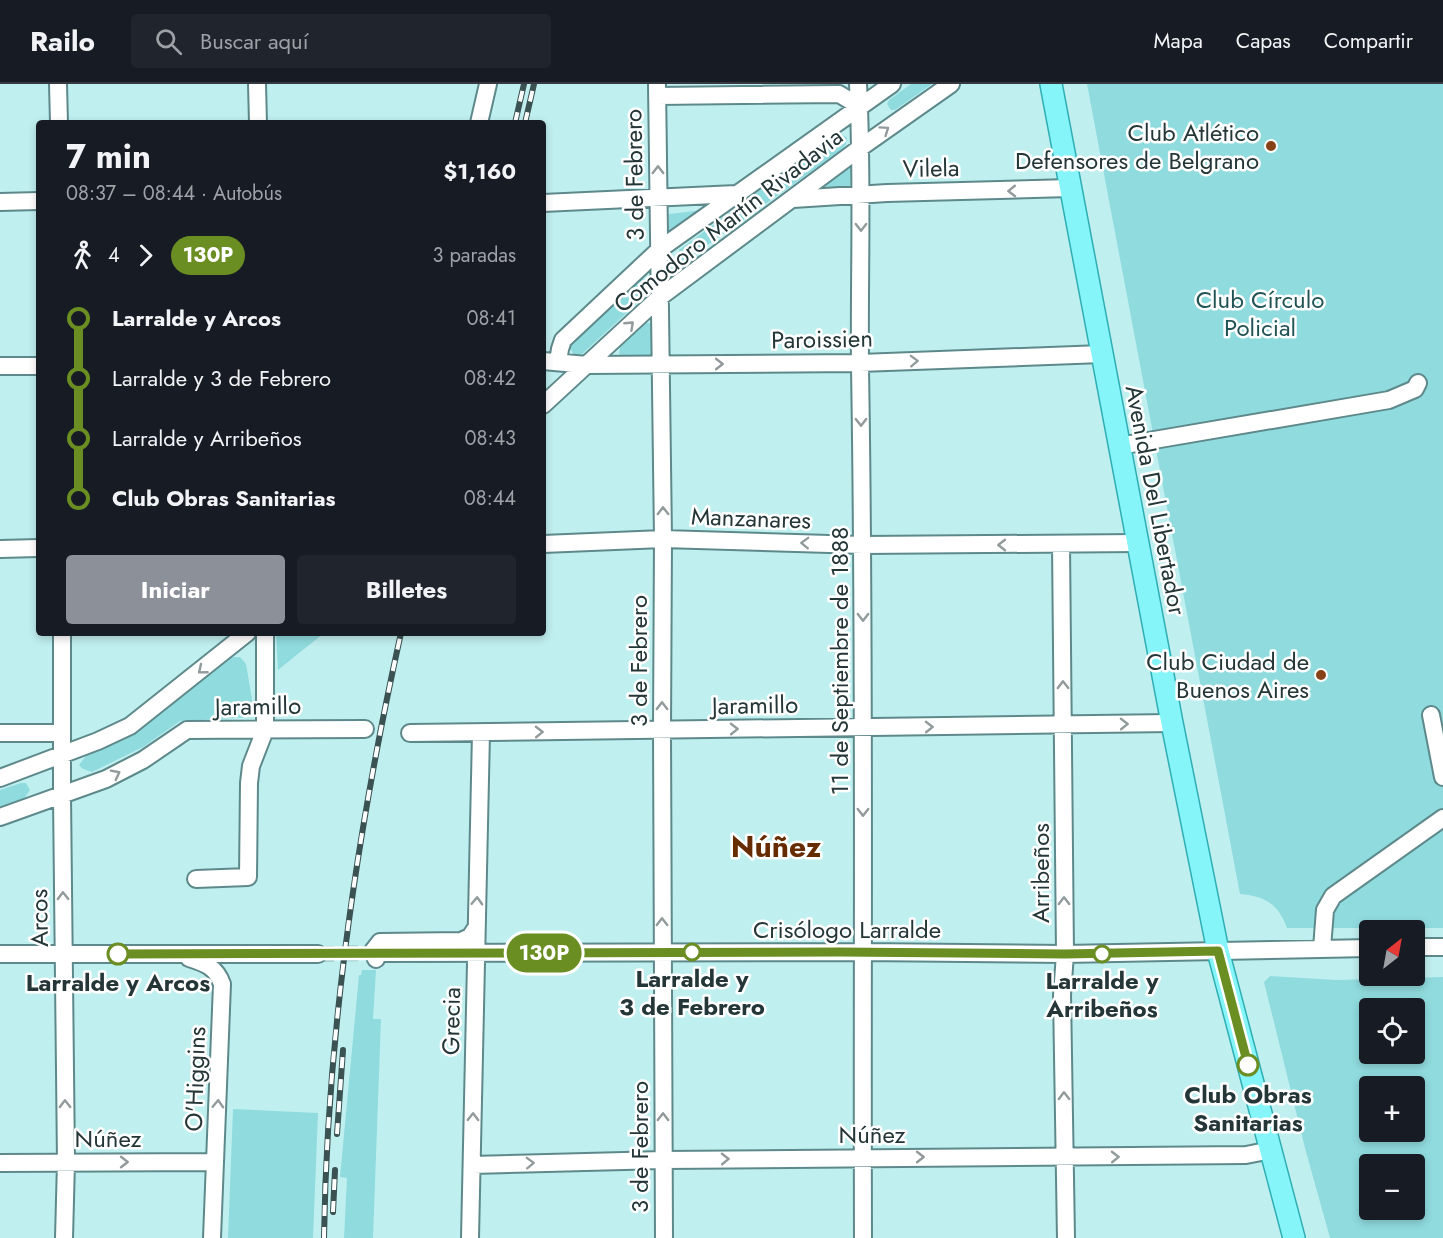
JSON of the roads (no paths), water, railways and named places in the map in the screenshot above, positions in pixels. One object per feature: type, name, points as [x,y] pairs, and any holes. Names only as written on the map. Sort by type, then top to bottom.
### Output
[{"type":"main road","name":"Avenida Del Libertador","points":[[1051,84],[1172,723],[1218,951],[1294,1238]]},
{"type":"street","points":[[58,84],[59,120]]},
{"type":"street","points":[[257,84],[258,120]]},
{"type":"street","points":[[480,120],[488,84]]},
{"type":"street","name":"11 de Septiembre de 1888","points":[[858,84],[863,545],[863,1238]]},
{"type":"street","name":"Comodoro Martín Rivadavia","points":[[551,361],[560,349],[563,340],[660,249],[892,84]]},
{"type":"street","name":"Comodoro Martín Rivadavia","points":[[546,402],[660,297],[860,148],[951,84]]},
{"type":"street","points":[[657,90],[839,94],[859,106]]},
{"type":"street","name":"3 de Febrero","points":[[657,90],[663,539],[664,1238]]},
{"type":"street","name":"Vilela","points":[[793,199],[1070,188]]},
{"type":"street","points":[[546,203],[736,194]]},
{"type":"street","points":[[0,202],[36,201]]},
{"type":"street","name":"Paroissien","points":[[551,361],[587,364],[860,363],[1102,354]]},
{"type":"street","points":[[0,366],[36,366]]},
{"type":"street","points":[[1119,446],[1389,400],[1414,389],[1418,382]]},
{"type":"street","name":"Manzanares","points":[[546,544],[663,539],[863,545],[1138,543]]},
{"type":"street","name":"Arribeños","points":[[1061,544],[1065,954],[1062,995],[1066,1238]]},
{"type":"street","points":[[0,549],[36,548]]},
{"type":"street","name":"Arcos","points":[[62,636],[66,1162],[64,1238]]},
{"type":"street","points":[[0,778],[130,726],[243,636]]},
{"type":"street","points":[[196,879],[248,877],[249,783],[251,766],[265,730],[265,636]]},
{"type":"street","points":[[1431,715],[1443,777]]},
{"type":"street","name":"Jaramillo","points":[[410,733],[1172,723]]},
{"type":"street","name":"Jaramillo","points":[[62,796],[106,779],[144,760],[187,730],[365,729]]},
{"type":"street","points":[[0,733],[62,733]]},
{"type":"street","name":"Grecia","points":[[470,1238],[481,733]]},
{"type":"street","points":[[0,817],[62,796]]},
{"type":"street","points":[[1322,948],[1325,910],[1333,896],[1443,818]]},
{"type":"street","name":"Crisólogo Larralde","points":[[476,928],[470,937],[463,941],[383,942],[377,944],[373,952],[376,959],[382,963],[447,962],[476,953]]},
{"type":"street","points":[[171,954],[203,944],[319,944],[325,947],[327,952],[325,959],[320,963],[240,964],[228,970],[222,984]]},
{"type":"street","points":[[1425,947],[1443,947]]},
{"type":"street","name":"Crisólogo Larralde","points":[[378,953],[1065,954],[1359,948]]},
{"type":"street","points":[[0,954],[318,954]]},
{"type":"street","points":[[171,954],[208,965],[217,973],[222,984]]},
{"type":"street","name":"O'Higgins","points":[[212,1238],[222,984]]},
{"type":"street","name":"Núñez","points":[[472,1165],[663,1160],[1246,1155],[1271,1150]]},
{"type":"street","name":"Núñez","points":[[0,1163],[215,1162]]},
{"type":"tunnel","points":[[318,954],[378,953]]},
{"type":"railway","points":[[516,120],[524,84]]},
{"type":"railway","points":[[526,120],[534,84]]},
{"type":"railway","points":[[324,1238],[331,1086],[347,934],[371,783],[400,636]]},
{"type":"railway","points":[[337,1134],[343,1050]]},
{"type":"railway","points":[[333,1212],[335,1170]]},
{"type":"place","name":"Club Atlético Defensores de Belgrano","points":[[1271,146]]},
{"type":"place","name":"Club Ciudad de Buenos Aires","points":[[1321,675]]},
{"type":"place","name":"Larralde y 3 de Febrero","points":[[692,952]]},
{"type":"place","name":"Larralde y Arcos","points":[[118,954]]},
{"type":"place","name":"Larralde y Arribeños","points":[[1102,954]]},
{"type":"place","name":"Club Obras Sanitarias","points":[[1248,1065]]},
{"type":"district","name":"Núñez","points":[[776,846]]},
{"type":"park label","name":"Club Círculo Policial","points":[[1260,313]]}]
